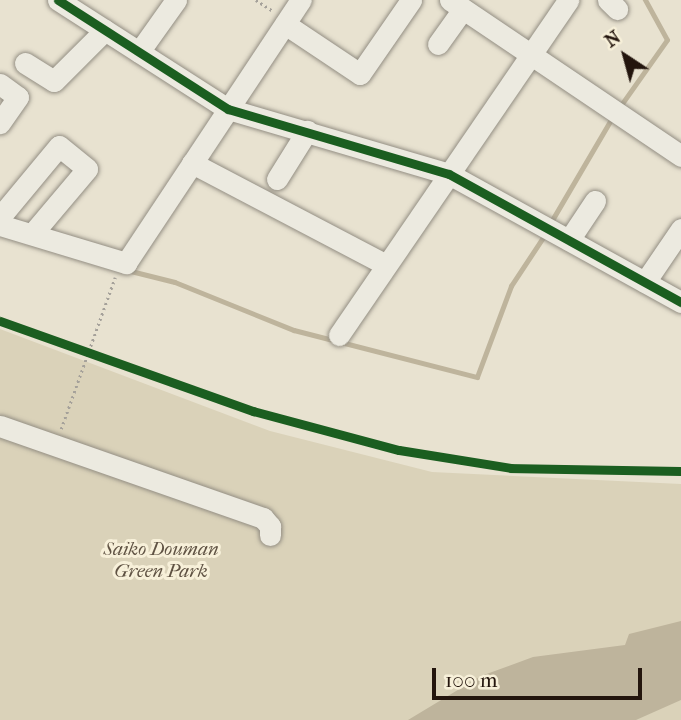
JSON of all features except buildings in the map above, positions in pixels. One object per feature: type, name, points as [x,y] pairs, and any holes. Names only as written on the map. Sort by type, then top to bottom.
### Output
[{"type":"street","points":[[58,0],[85,7],[105,30],[228,109],[449,174],[645,282],[678,293]]},
{"type":"street","points":[[139,52],[176,0]]},
{"type":"street","points":[[0,225],[126,263],[301,0]]},
{"type":"street","points":[[287,22],[360,74],[411,0]]},
{"type":"street","points":[[339,335],[567,0]]},
{"type":"street","points":[[439,44],[457,4],[680,154]]},
{"type":"street","points":[[25,63],[54,81],[105,30]]},
{"type":"street","points":[[0,83],[18,97],[0,123]]},
{"type":"street","points":[[277,179],[307,131]]},
{"type":"street","points":[[0,217],[60,146],[87,169],[32,234]]},
{"type":"street","points":[[191,163],[386,265]]},
{"type":"street","points":[[569,240],[595,201]]},
{"type":"street","points":[[645,282],[681,229]]},
{"type":"street","points":[[0,426],[263,519],[270,526],[270,535]]},
{"type":"path","points":[[256,0],[287,22]]},
{"type":"path","points":[[55,446],[121,261]]},
{"type":"green space","name":"Saiko Douman Green Park","points":[[0,329],[270,431],[432,472],[681,484],[681,720],[0,720]]},
{"type":"shaded area","points":[[681,621],[681,700],[636,720],[408,720],[481,676],[533,657],[625,645],[629,634]]},
{"type":"waterway","points":[[619,108],[667,40],[645,0]]},
{"type":"waterway","points":[[551,222],[612,118]]},
{"type":"waterway","points":[[127,270],[175,282],[294,330],[477,377],[511,286],[546,233]]},
{"type":"cycle path","points":[[58,0],[228,109],[449,174],[681,302]]},
{"type":"cycle path","points":[[0,321],[253,411],[399,450],[511,468],[681,471]]}]
